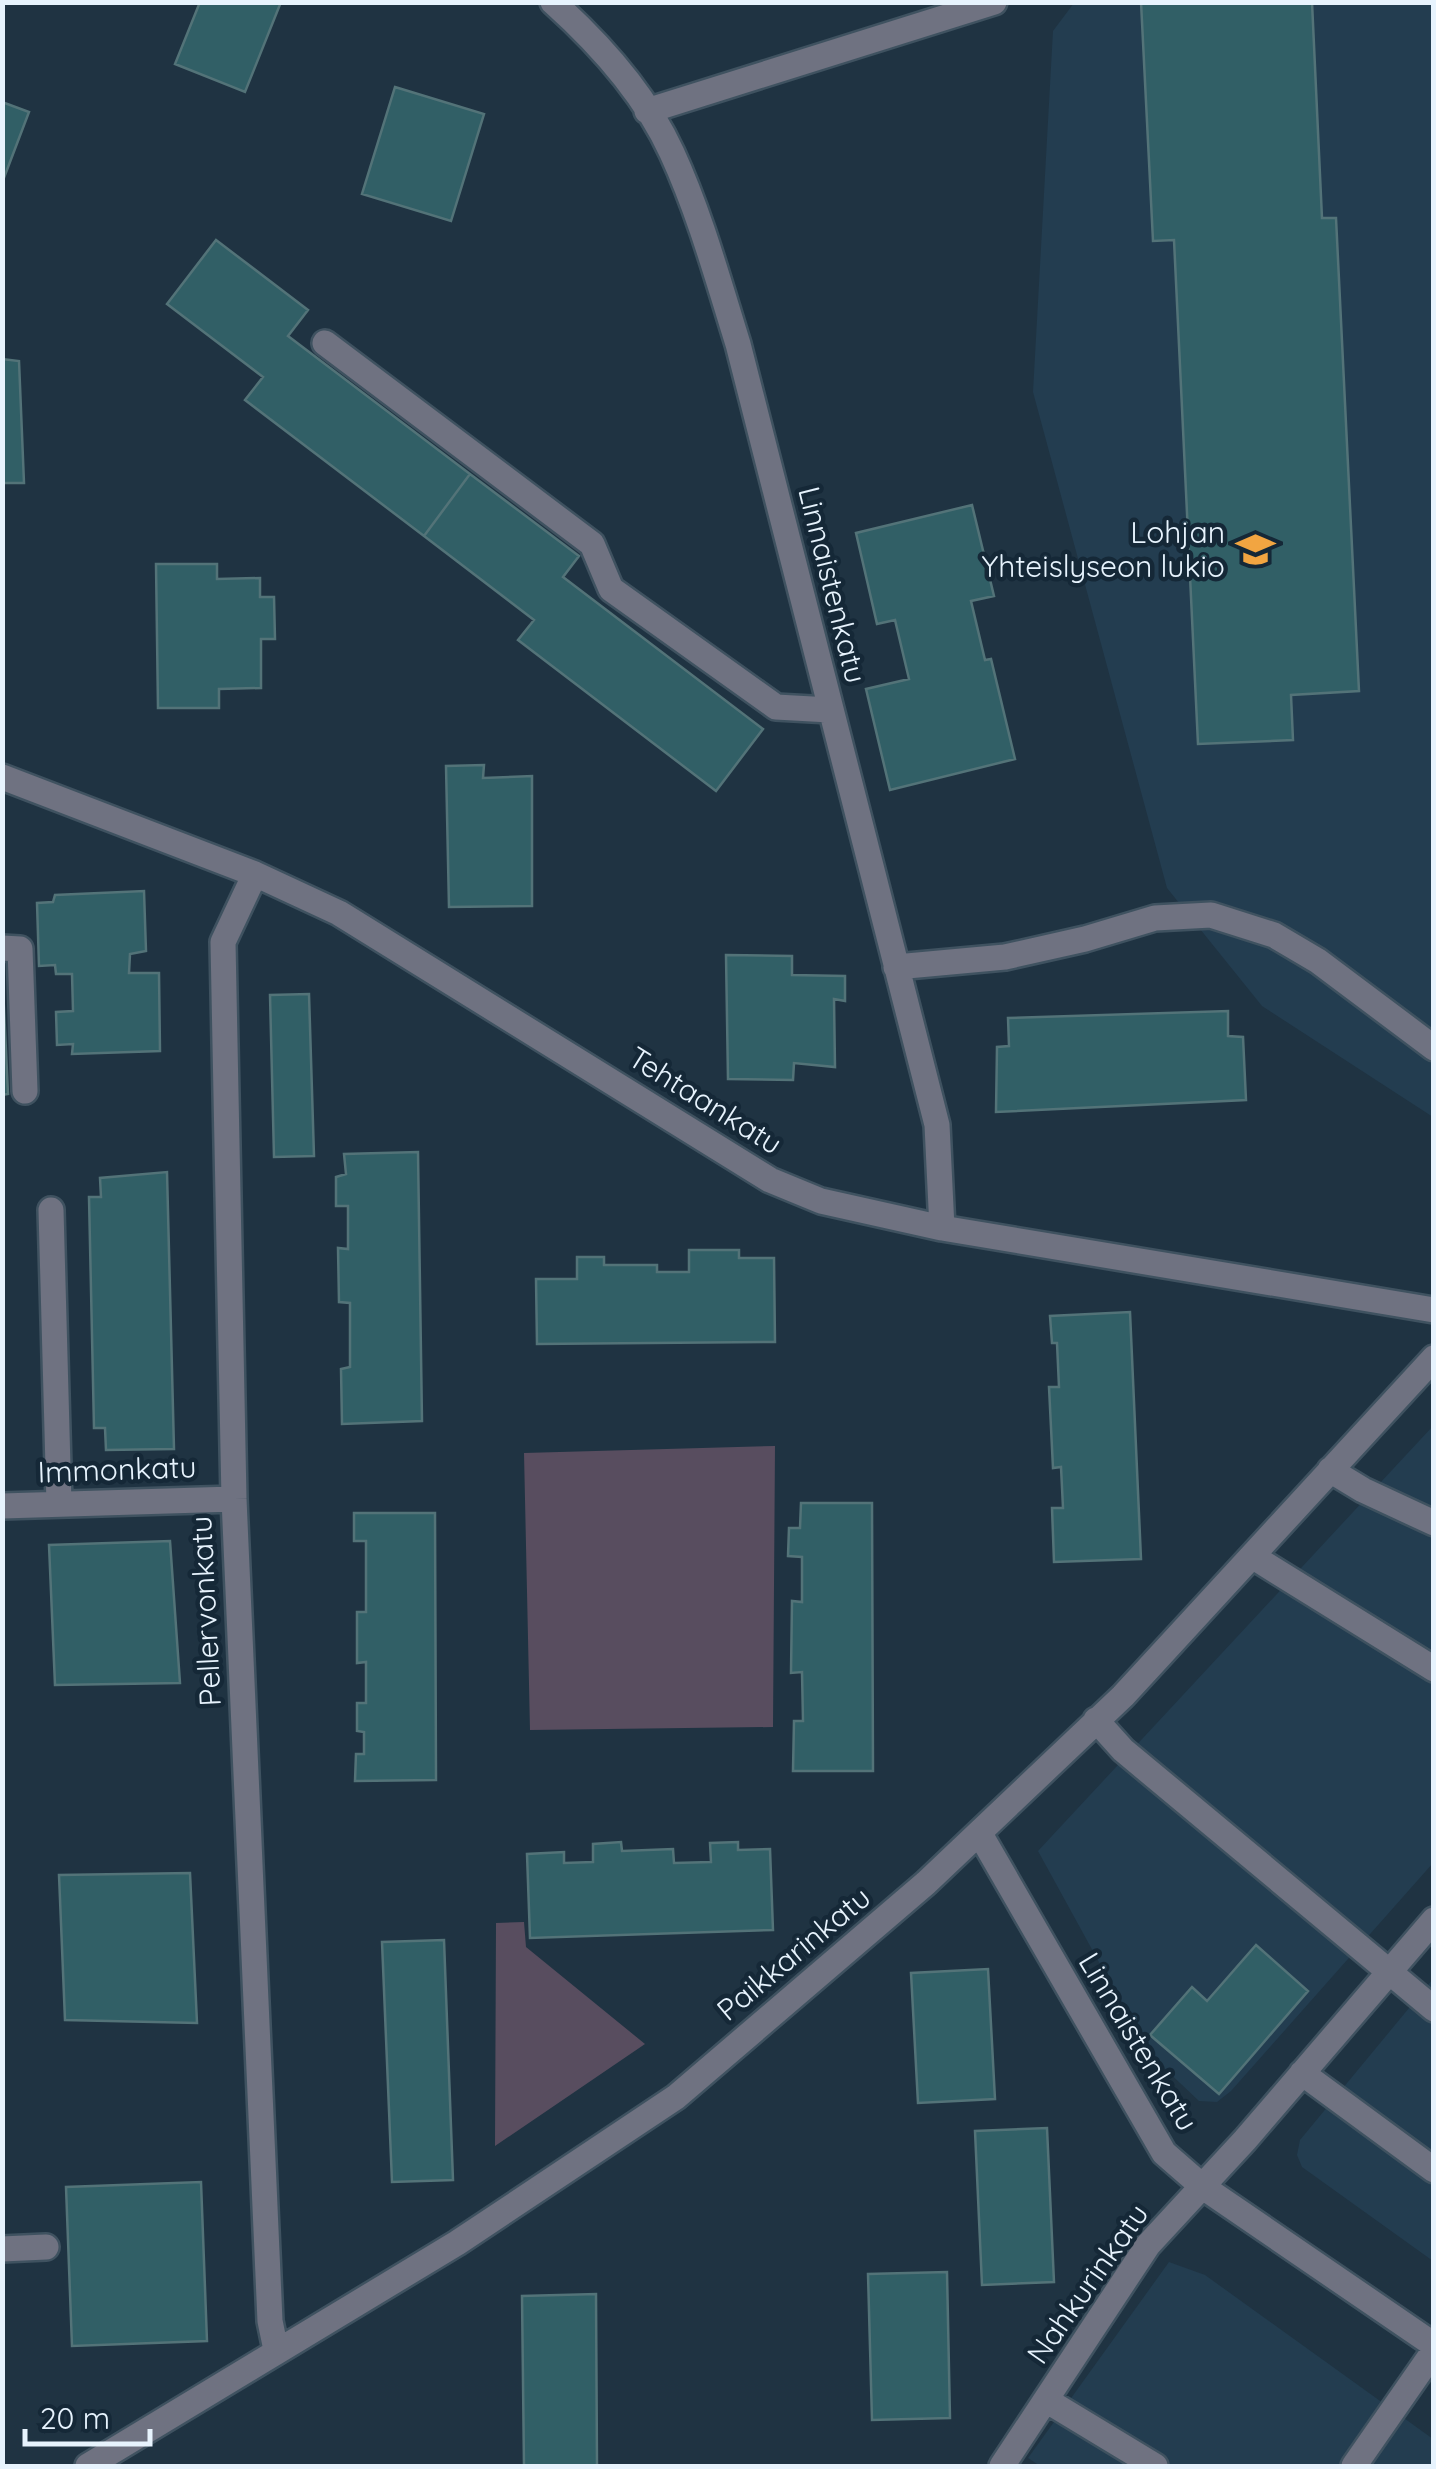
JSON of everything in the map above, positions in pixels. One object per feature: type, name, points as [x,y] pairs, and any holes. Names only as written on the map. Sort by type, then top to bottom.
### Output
[{"type":"street","name":"Linnaistenkatu","points":[[553,2],[592,38],[647,111],[671,151],[707,246],[738,344],[937,1126],[942,1228]]},
{"type":"street","points":[[647,111],[994,2]]},
{"type":"street","points":[[325,344],[592,544],[611,589],[776,708],[830,710]]},
{"type":"street","name":"Tehtaankatu","points":[[5,786],[255,874],[339,913],[770,1180],[821,1202],[942,1228],[1434,1310]]},
{"type":"street","name":"Pellervonkatu","points":[[255,874],[223,942],[234,1499],[269,2301],[276,2350]]},
{"type":"street","points":[[896,967],[1005,957],[1156,918],[1211,915],[1274,935],[1318,961],[1434,1048]]},
{"type":"street","points":[[2,948],[20,948],[24,1091]]},
{"type":"street","points":[[51,1210],[59,1504]]},
{"type":"street","name":"Paikkarinkatu","points":[[88,2466],[457,2243],[676,2097],[980,1834],[1096,1720],[1434,1358]]},
{"type":"street","points":[[1330,1470],[1434,1524]]},
{"type":"street","name":"Immonkatu","points":[[2,1506],[234,1499]]},
{"type":"street","points":[[1252,1556],[1434,1669]]},
{"type":"street","points":[[1096,1720],[1123,1750],[1434,2009]]},
{"type":"street","name":"Linnaistenkatu","points":[[980,1834],[1164,2153],[1204,2188],[1434,2348]]},
{"type":"street","name":"Nahkurinkatu","points":[[1002,2466],[1148,2246],[1204,2188],[1434,1920]]},
{"type":"street","points":[[1302,2073],[1434,2170]]},
{"type":"street","points":[[2,2249],[46,2247]]},
{"type":"street","points":[[1354,2466],[1434,2348]]},
{"type":"street","points":[[1046,2400],[1155,2466]]},
{"type":"shaded area","name":"Lohjan Yhteislyseon lukio","points":[[1074,3],[1433,3],[1433,1117],[1262,1006],[1167,888],[1033,392],[1053,31]]},
{"type":"shaded area","points":[[1433,1426],[1433,1863],[1231,2091],[1217,2102],[1199,2101],[1161,2065],[1139,2035],[1038,1851]]},
{"type":"shaded area","points":[[775,1446],[773,1727],[530,1730],[524,1453]]},
{"type":"shaded area","points":[[524,1922],[526,1947],[645,2044],[495,2146],[496,1923]]},
{"type":"shaded area","points":[[1433,1979],[1433,2261],[1302,2167],[1297,2155],[1300,2140]]},
{"type":"shaded area","points":[[1169,2262],[1205,2275],[1433,2439],[1433,2466],[1040,2466],[1028,2458]]},
{"type":"building","points":[[200,2],[281,2],[245,92],[175,64]]},
{"type":"building","points":[[1141,2],[1312,2],[1322,218],[1336,218],[1359,691],[1291,695],[1293,740],[1198,744],[1174,240],[1153,241]]},
{"type":"building","points":[[395,87],[484,114],[451,221],[362,194]]},
{"type":"building","points":[[2,102],[29,112],[2,183]]},
{"type":"building","points":[[216,240],[308,310],[288,336],[470,474],[424,536],[245,400],[263,377],[167,304]]},
{"type":"building","points":[[2,359],[19,361],[24,483],[2,483]]},
{"type":"building","points":[[470,474],[579,556],[563,577],[763,729],[716,791],[518,640],[534,620],[424,536]]},
{"type":"building","points":[[972,505],[994,596],[971,601],[985,660],[991,659],[1015,759],[890,790],[866,689],[909,679],[895,620],[877,624],[856,533]]},
{"type":"building","points":[[156,564],[217,564],[217,579],[260,578],[260,597],[274,597],[275,639],[261,639],[261,688],[219,689],[219,708],[158,708]]},
{"type":"building","points":[[484,765],[483,778],[532,776],[532,906],[449,907],[446,766]]},
{"type":"building","points":[[144,891],[146,951],[130,954],[129,973],[159,973],[160,1051],[72,1054],[73,1044],[57,1045],[56,1012],[73,1011],[72,974],[56,974],[55,965],[39,966],[37,903],[53,902],[55,895]]},
{"type":"building","points":[[726,955],[792,956],[792,975],[845,976],[845,1001],[834,999],[835,1067],[794,1063],[793,1080],[728,1079]]},
{"type":"building","points":[[2,966],[8,1094],[2,1095]]},
{"type":"building","points":[[309,994],[314,1156],[274,1157],[270,995]]},
{"type":"building","points":[[1228,1011],[1228,1036],[1243,1037],[1246,1100],[996,1112],[997,1047],[1009,1046],[1008,1018]]},
{"type":"building","points":[[418,1152],[422,1421],[342,1424],[341,1369],[350,1367],[350,1303],[339,1302],[338,1248],[348,1249],[348,1206],[336,1206],[336,1177],[346,1174],[344,1154]]},
{"type":"building","points":[[167,1172],[174,1449],[106,1450],[105,1428],[94,1428],[89,1197],[101,1197],[100,1178]]},
{"type":"building","points":[[689,1250],[739,1250],[739,1258],[774,1258],[775,1342],[537,1344],[536,1279],[577,1279],[577,1257],[604,1257],[604,1265],[657,1265],[657,1272],[689,1272]]},
{"type":"building","points":[[1130,1312],[1141,1559],[1054,1562],[1052,1508],[1063,1508],[1061,1467],[1053,1468],[1049,1387],[1059,1387],[1057,1343],[1052,1343],[1050,1316]]},
{"type":"building","points":[[801,1503],[872,1503],[873,1771],[793,1771],[794,1721],[803,1721],[802,1672],[791,1673],[792,1601],[802,1602],[802,1557],[788,1556],[789,1528],[800,1528]]},
{"type":"building","points":[[354,1513],[435,1513],[436,1780],[355,1781],[356,1754],[364,1754],[364,1732],[357,1731],[357,1703],[366,1703],[366,1662],[357,1663],[357,1612],[366,1612],[366,1541],[354,1541]]},
{"type":"building","points":[[170,1541],[180,1683],[55,1685],[49,1545]]},
{"type":"building","points":[[621,1842],[622,1851],[673,1849],[674,1863],[711,1862],[710,1843],[738,1842],[738,1850],[770,1849],[773,1930],[530,1938],[527,1854],[564,1852],[564,1863],[593,1862],[593,1844]]},
{"type":"building","points":[[190,1873],[197,2023],[65,2020],[59,1875]]},
{"type":"building","points":[[444,1940],[453,2180],[392,2182],[382,1942]]},
{"type":"building","points":[[1256,1945],[1308,1991],[1219,2094],[1150,2035],[1192,1987],[1207,2001]]},
{"type":"building","points":[[988,1969],[995,2099],[918,2103],[911,1973]]},
{"type":"building","points":[[1047,2128],[1054,2282],[982,2285],[975,2131]]},
{"type":"building","points":[[201,2182],[207,2341],[72,2346],[66,2187]]},
{"type":"building","points":[[947,2272],[950,2418],[872,2420],[868,2274]]},
{"type":"building","points":[[596,2294],[597,2466],[524,2466],[522,2296]]},
{"type":"place","name":"Lohjan Yhteislyseon lukio","points":[[1255,550]]}]
